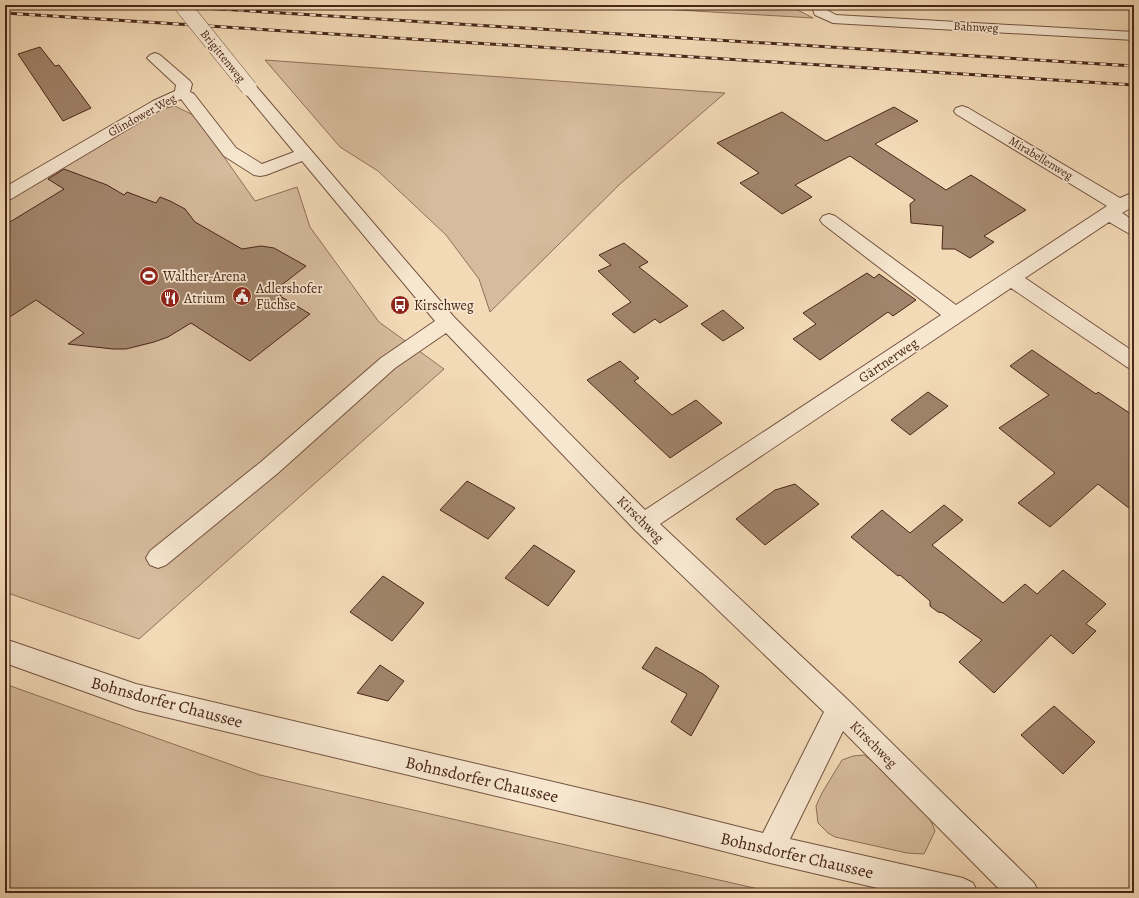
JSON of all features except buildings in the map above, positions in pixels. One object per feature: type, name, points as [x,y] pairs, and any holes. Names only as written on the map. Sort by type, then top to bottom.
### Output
[{"type":"street","name":"Brigittenweg","points":[[182,5],[249,88]]},
{"type":"street","name":"Bahnweg","points":[[819,9],[833,19],[1134,36]]},
{"type":"street","points":[[155,58],[184,84],[182,94]]},
{"type":"street","name":"Kirschweg","points":[[249,88],[447,322],[643,523],[839,709],[1024,893]]},
{"type":"street","name":"Glindower Weg","points":[[5,195],[159,104],[172,97],[182,94],[188,97],[230,152],[260,171],[306,154]]},
{"type":"street","name":"Mirabellenweg","points":[[962,111],[1124,207],[1134,229]]},
{"type":"street","name":"Gärtnerweg","points":[[643,523],[955,315],[1124,207]]},
{"type":"street","points":[[829,220],[955,315]]},
{"type":"street","points":[[1012,278],[1134,362]]},
{"type":"street","points":[[158,558],[270,467],[388,363],[447,322]]},
{"type":"street","name":"Bohnsdorfer Chaussee","points":[[5,651],[136,697],[652,819],[770,850],[963,893]]},
{"type":"street","points":[[770,850],[820,751],[839,709]]},
{"type":"shaded area","points":[[594,5],[794,5],[792,7],[813,18]]},
{"type":"shaded area","points":[[265,60],[725,93],[620,184],[490,312],[479,279],[446,235],[378,171],[340,147]]},
{"type":"shaded area","points":[[175,106],[195,116],[255,201],[297,187],[310,227],[379,322],[444,369],[139,639],[5,592],[5,198],[155,111]]},
{"type":"shaded area","points":[[5,684],[260,775],[776,893],[5,893]]},
{"type":"shaded area","points":[[864,755],[884,770],[905,789],[924,810],[931,821],[935,831],[924,854],[907,853],[835,837],[828,833],[818,823],[816,806],[842,760],[853,756]]},
{"type":"railway","points":[[154,5],[1134,66]]},
{"type":"railway","points":[[5,13],[1134,85]]},
{"type":"place","name":"Walther-Arena","points":[[149,276]]},
{"type":"place","name":"Adlershofer Füchse","points":[[242,296]]},
{"type":"place","name":"Atrium","points":[[170,298]]},
{"type":"place","name":"Kirschweg","points":[[400,305]]}]
